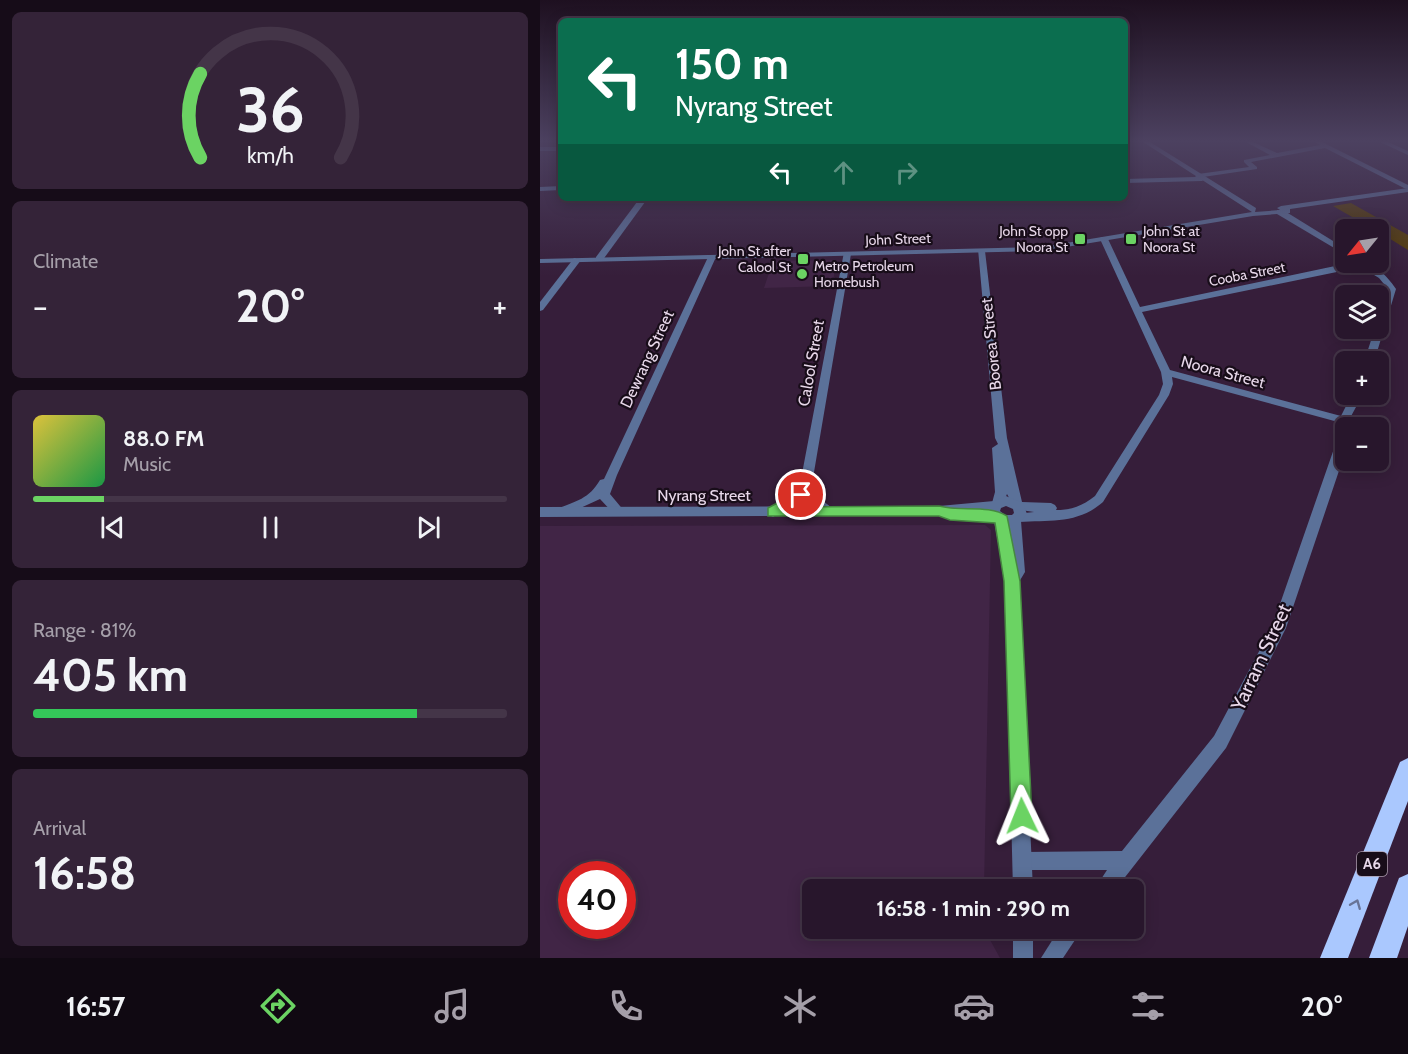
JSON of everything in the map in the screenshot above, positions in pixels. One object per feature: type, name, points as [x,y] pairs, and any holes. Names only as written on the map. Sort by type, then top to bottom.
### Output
[{"type":"highway","name":"A6","points":[[1334,958],[1408,770]]},
{"type":"highway","name":"A6","points":[[1383,958],[1408,887]]},
{"type":"street","points":[[1214,187],[1253,212]]},
{"type":"street","points":[[1283,211],[1406,188]]},
{"type":"street","points":[[599,259],[642,201]]},
{"type":"street","points":[[1283,211],[1335,246]]},
{"type":"street","name":"John Street","points":[[540,261],[1042,249],[1253,212],[1283,211]]},
{"type":"street","name":"Noora Street","points":[[1104,239],[1166,372],[1335,418]]},
{"type":"street","name":"Boorea Street","points":[[981,251],[1001,438],[1005,447],[1010,488],[1007,511]]},
{"type":"street","name":"Calool Street","points":[[773,512],[801,495],[802,486],[807,478],[847,254]]},
{"type":"street","name":"Dewrang Street","points":[[619,512],[604,495],[611,475],[712,257]]},
{"type":"street","points":[[540,308],[577,260]]},
{"type":"street","name":"Cooba Street","points":[[1138,310],[1335,269]]},
{"type":"street","points":[[1373,351],[1392,293],[1388,281],[1375,273]]},
{"type":"street","name":"Nyrang Street","points":[[540,512],[939,511],[950,515],[1007,511],[1076,514],[1099,498],[1164,395],[1168,384],[1166,372]]},
{"type":"street","name":"Boorea Street","points":[[1001,438],[998,449],[1001,492],[1007,511],[1018,572],[1012,581],[1023,879]]},
{"type":"street","name":"Yarram Street","points":[[1111,879],[1220,742],[1279,628],[1335,464]]},
{"type":"street","name":"Dewrang Street","points":[[561,512],[597,495],[611,475]]},
{"type":"street","points":[[807,478],[807,493],[812,501],[828,511]]},
{"type":"street","points":[[1023,861],[1126,860]]},
{"type":"street","points":[[1023,939],[1023,958]]},
{"type":"street","points":[[1051,958],[1065,939]]},
{"type":"shaded area","points":[[1351,203],[1380,219],[1356,219],[1333,206]]},
{"type":"shaded area","points":[[1389,224],[1408,235],[1408,250],[1389,238]]},
{"type":"shaded area","name":"Metro Petroleum Homebush","points":[[837,260],[832,286],[764,288],[773,261]]},
{"type":"shaded area","points":[[985,525],[991,530],[984,879],[802,879],[802,939],[990,939],[1000,958],[540,958],[540,526]]},
{"type":"place","name":"John St opp Noora St","points":[[1080,239]]},
{"type":"place","name":"John St at Noora St","points":[[1131,239]]},
{"type":"place","name":"John St after Calool St","points":[[803,259]]},
{"type":"place","name":"Metro Petroleum Homebush","points":[[802,274]]},
{"type":"route","points":[[801,495],[773,512],[939,511],[950,515],[995,516],[1002,520],[1005,552],[1012,581],[1022,816]]}]
